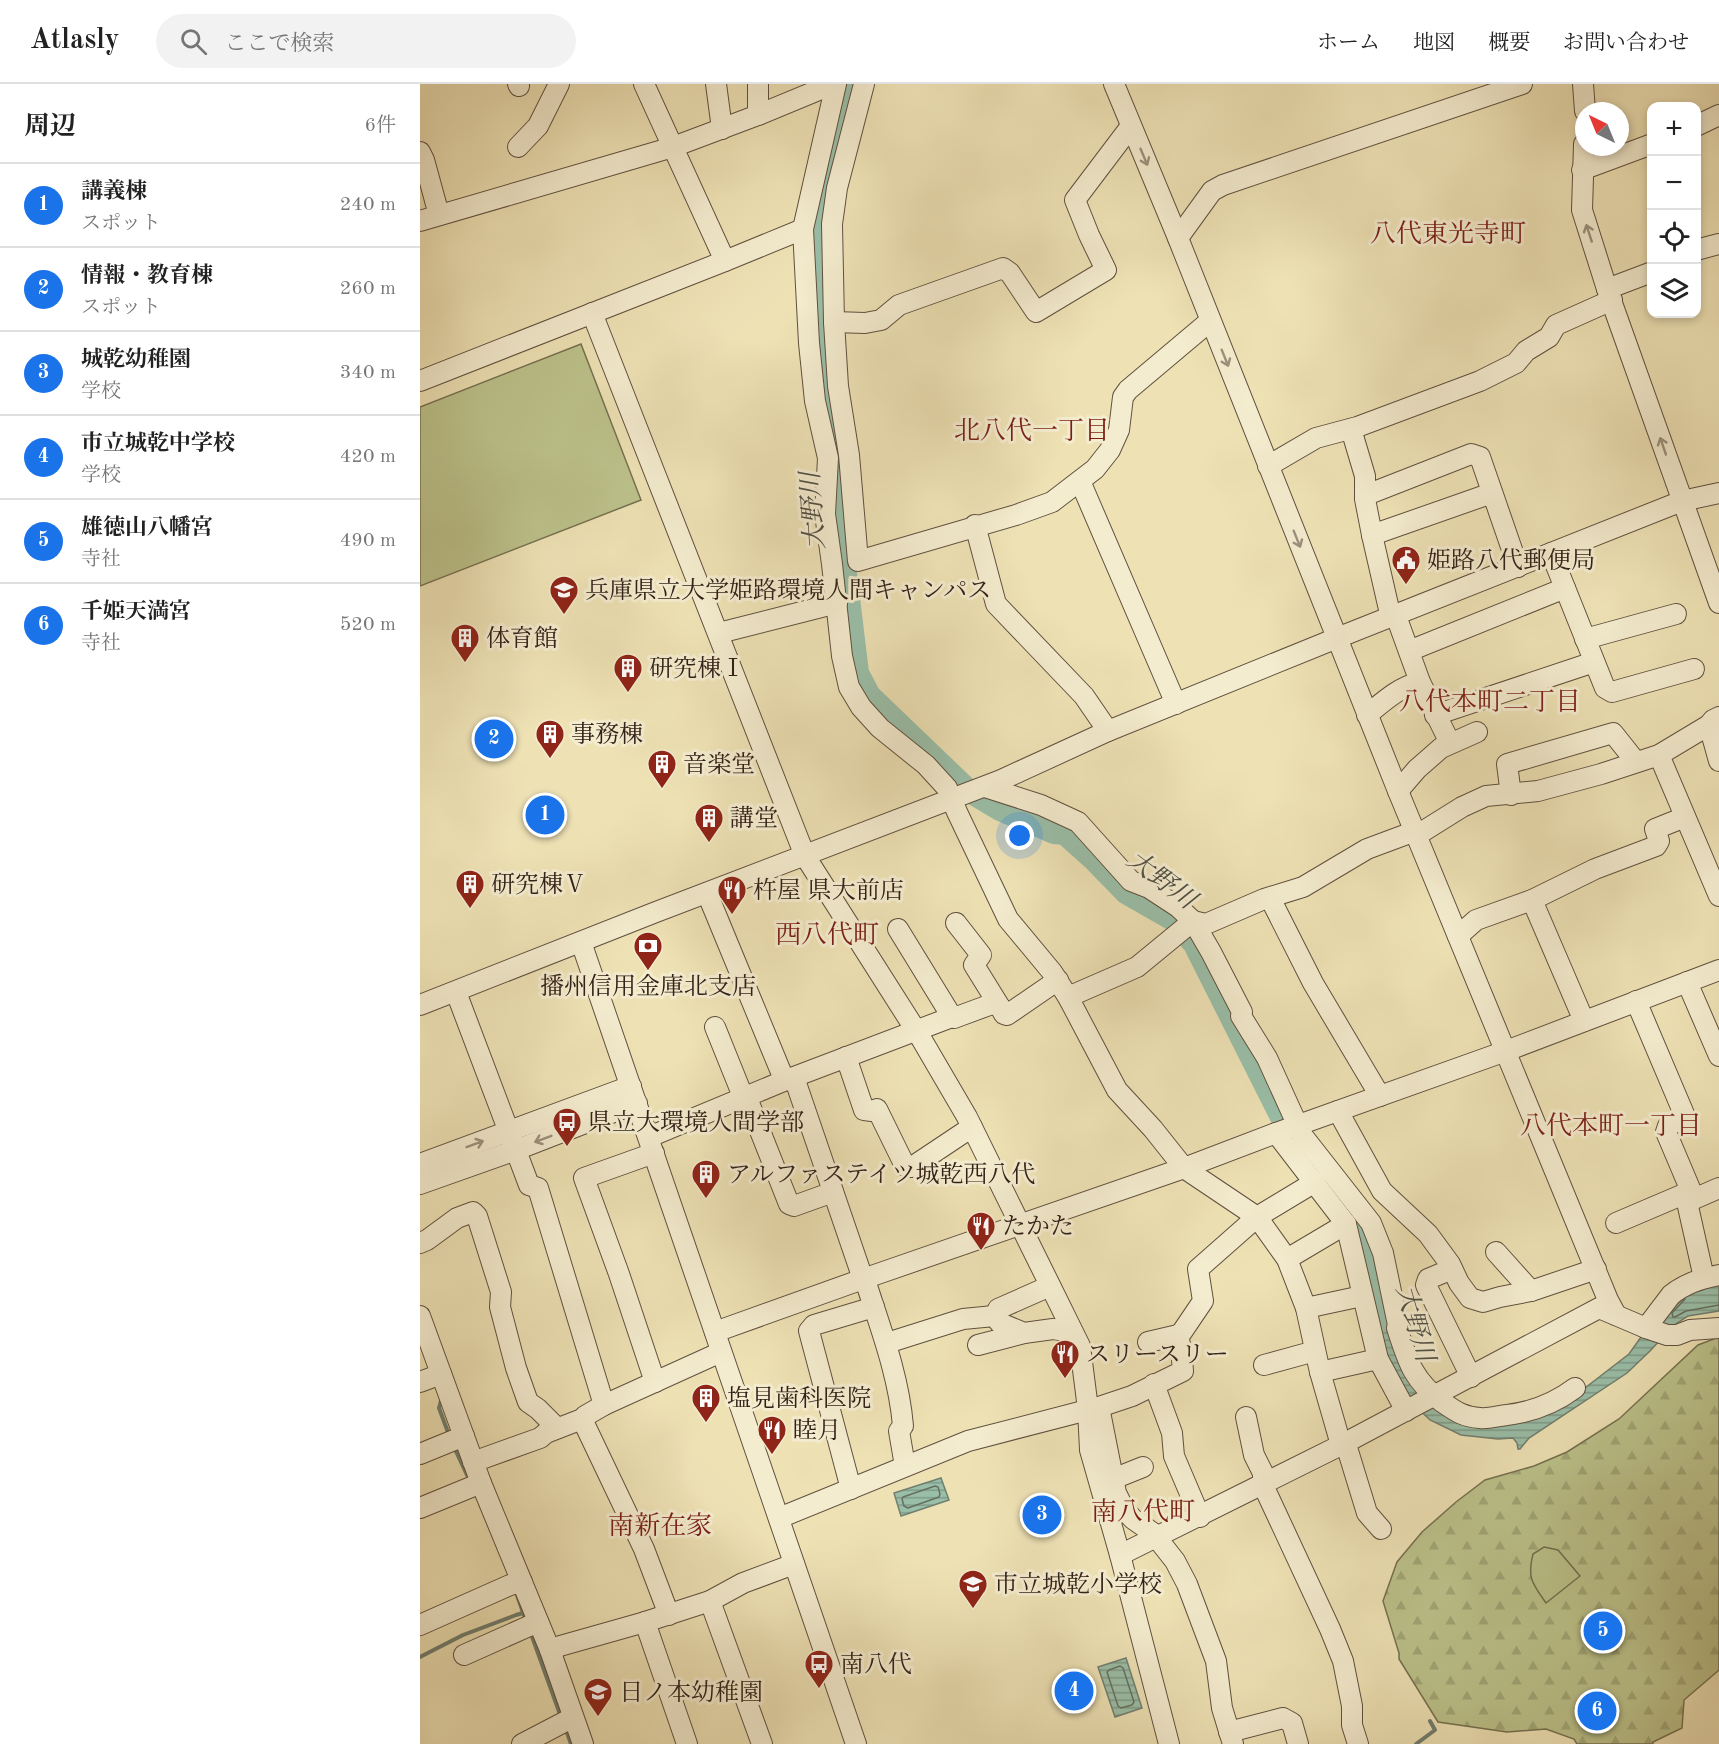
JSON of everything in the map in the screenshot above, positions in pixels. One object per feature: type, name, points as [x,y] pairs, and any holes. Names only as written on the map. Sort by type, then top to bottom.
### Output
[{"type":"street","points":[[518,147],[538,126],[559,84]]},
{"type":"street","points":[[716,84],[722,129]]},
{"type":"street","points":[[758,84],[758,115]]},
{"type":"street","points":[[420,221],[674,147],[758,115],[797,92],[834,84],[802,229],[815,400],[828,458],[825,514],[842,656],[849,687],[861,707],[880,728],[926,765],[956,798],[957,812],[1008,919],[1058,980],[1117,1090],[1153,1129],[1184,1168],[1257,1217],[1287,1259],[1306,1308],[1320,1372],[1339,1438],[1348,1451],[1368,1513],[1381,1529]]},
{"type":"street","points":[[864,84],[837,188],[832,224],[838,386],[849,455],[858,561],[975,525],[1016,515],[1052,502],[1095,469],[1110,450],[1119,430],[1123,397],[1128,390],[1210,321]]},
{"type":"street","points":[[1114,84],[1178,238],[1367,715],[1616,1315]]},
{"type":"street","points":[[1178,238],[1212,191],[1223,185],[1522,84]]},
{"type":"street","points":[[1583,84],[1584,102]]},
{"type":"street","points":[[646,86],[725,261]]},
{"type":"street","points":[[1701,124],[1719,115]]},
{"type":"street","points":[[834,322],[865,323],[881,320],[898,305],[1003,268],[1010,273],[1036,312],[1106,270],[1075,200],[1131,126]]},
{"type":"street","points":[[1582,170],[1647,146]]},
{"type":"street","points":[[420,152],[439,215]]},
{"type":"street","points":[[1583,156],[1582,210],[1609,295],[1719,603]]},
{"type":"street","points":[[420,381],[802,229]]},
{"type":"street","points":[[1701,249],[1719,244]]},
{"type":"street","points":[[1268,466],[1316,438],[1351,429],[1480,381],[1516,363],[1526,351],[1549,337],[1556,325],[1647,275]]},
{"type":"street","points":[[592,313],[805,856],[916,1030],[972,1127],[1080,1346],[1093,1408],[1090,1450],[1124,1509],[1133,1519],[1153,1533],[1154,1539],[1175,1561],[1187,1584],[1216,1661],[1222,1708],[1231,1738],[1283,1718],[1292,1723],[1298,1744]]},
{"type":"street","points":[[1351,429],[1365,476],[1365,493],[1372,536],[1394,617],[1420,682],[1450,743]]},
{"type":"street","points":[[1365,493],[1374,492],[1472,454],[1480,458],[1518,567]]},
{"type":"street","points":[[1080,481],[1176,705]]},
{"type":"street","points":[[420,1005],[993,784],[1108,731],[1682,501],[1719,492]]},
{"type":"street","points":[[1372,536],[1492,493]]},
{"type":"street","points":[[975,525],[996,604],[1084,696],[1108,731]]},
{"type":"street","points":[[1551,554],[1605,688],[1612,692],[1694,669]]},
{"type":"street","points":[[1409,651],[1565,588]]},
{"type":"street","points":[[719,633],[837,603]]},
{"type":"street","points":[[1585,639],[1676,614]]},
{"type":"street","points":[[1435,715],[1594,662]]},
{"type":"street","points":[[1367,715],[1403,688],[1420,682]]},
{"type":"street","points":[[1068,997],[1137,967],[1193,921],[1206,924],[1264,898],[1304,888],[1367,849],[1410,832],[1422,832],[1462,807],[1486,796],[1538,791],[1659,755],[1714,721],[1719,760]]},
{"type":"street","points":[[1398,791],[1429,758],[1450,743],[1477,732]]},
{"type":"street","points":[[1511,795],[1507,764],[1613,734],[1636,762]]},
{"type":"street","points":[[1659,755],[1719,896]]},
{"type":"street","points":[[993,784],[1078,822],[1140,885],[1178,907],[1193,921],[1242,1012],[1241,1016],[1267,1058],[1302,1135],[1371,1223],[1383,1253],[1397,1329],[1406,1357],[1421,1384],[1447,1407],[1462,1415],[1487,1418],[1538,1408],[1554,1402],[1575,1388]]},
{"type":"street","points":[[1458,936],[1476,920],[1532,900],[1595,869],[1656,846],[1659,841],[1655,829],[1685,817]]},
{"type":"street","points":[[707,893],[781,1072],[797,1086],[887,1343],[902,1414],[903,1426],[899,1431],[904,1466]]},
{"type":"street","points":[[1270,898],[1313,983],[1380,1096]]},
{"type":"street","points":[[1532,900],[1584,1021]]},
{"type":"street","points":[[956,923],[981,955],[974,965],[1004,1014],[1007,1015],[1058,980]]},
{"type":"street","points":[[898,929],[952,1017]]},
{"type":"street","points":[[581,942],[856,1744]]},
{"type":"street","points":[[715,1332],[1184,1168],[1506,1051],[1719,970]]},
{"type":"street","points":[[1688,982],[1719,1056]]},
{"type":"street","points":[[456,992],[529,1185],[538,1188],[604,1405]]},
{"type":"street","points":[[1636,1001],[1684,1114],[1681,1119],[1668,1126],[1666,1132],[1689,1197],[1711,1277],[1671,1295],[1646,1328]]},
{"type":"street","points":[[656,1382],[584,1178],[789,1079],[952,1017],[992,1004],[1000,1007]]},
{"type":"street","points":[[715,1027],[789,1204],[794,1206],[833,1192]]},
{"type":"street","points":[[846,1057],[864,1110],[877,1109],[884,1128],[905,1166],[912,1167],[972,1127]]},
{"type":"street","points":[[420,1185],[513,1141],[634,1094]]},
{"type":"street","points":[[1338,1112],[1382,1191],[1421,1226],[1470,1298],[1483,1302],[1531,1291],[1596,1269]]},
{"type":"street","points":[[1276,1133],[1346,1224],[1378,1359],[1406,1411]]},
{"type":"street","points":[[420,1164],[513,1141]]},
{"type":"street","points":[[1148,1342],[1182,1332],[1203,1301],[1198,1269],[1257,1217],[1315,1182]]},
{"type":"street","points":[[1616,1223],[1719,1188]]},
{"type":"street","points":[[420,1243],[457,1218],[473,1212],[477,1216],[501,1292],[500,1307],[516,1368],[528,1402],[538,1408],[557,1428]]},
{"type":"street","points":[[1287,1259],[1346,1224]]},
{"type":"street","points":[[1496,1252],[1531,1291]]},
{"type":"street","points":[[1452,1269],[1428,1279],[1426,1285],[1470,1377]]},
{"type":"street","points":[[998,1309],[1050,1286]]},
{"type":"street","points":[[1306,1308],[1362,1296]]},
{"type":"street","points":[[851,1489],[809,1331],[814,1325],[874,1307]]},
{"type":"street","points":[[1120,1555],[1343,1444],[1599,1308],[1667,1335],[1677,1335],[1690,1330],[1719,1328]]},
{"type":"street","points":[[887,1343],[963,1319],[994,1316],[1000,1323],[1024,1333]]},
{"type":"street","points":[[422,1327],[441,1374],[457,1440],[473,1462],[475,1485],[517,1583],[532,1625],[550,1650],[567,1722],[583,1744]]},
{"type":"street","points":[[978,1345],[1024,1333],[1053,1329],[1072,1332]]},
{"type":"street","points":[[779,1518],[968,1441],[1132,1396],[1183,1371],[1178,1335]]},
{"type":"street","points":[[1264,1365],[1315,1351]]},
{"type":"street","points":[[473,1462],[582,1419],[604,1405],[721,1352]]},
{"type":"street","points":[[1320,1372],[1378,1359]]},
{"type":"street","points":[[420,1382],[441,1374]]},
{"type":"street","points":[[1154,1384],[1172,1433],[1174,1456],[1200,1516]]},
{"type":"street","points":[[1246,1417],[1254,1455],[1263,1473],[1263,1485],[1343,1661],[1352,1706],[1352,1725],[1358,1744]]},
{"type":"street","points":[[582,1419],[644,1549],[669,1615]]},
{"type":"street","points":[[420,1454],[457,1440]]},
{"type":"street","points":[[1107,1481],[1143,1467]]},
{"type":"street","points":[[1107,1481],[1120,1555],[1169,1744]]},
{"type":"street","points":[[420,1508],[475,1485]]},
{"type":"street","points":[[550,1650],[710,1601],[742,1584],[794,1564]]},
{"type":"street","points":[[420,1625],[517,1583]]},
{"type":"street","points":[[710,1601],[762,1744]]},
{"type":"street","points":[[645,1622],[687,1744]]},
{"type":"street","points":[[464,1655],[532,1625]]},
{"type":"street","points":[[522,1744],[567,1722]]},
{"type":"green space","points":[[581,344],[641,500],[420,586],[420,407]]},
{"type":"green space","points":[[1719,1337],[1719,1670],[1684,1700],[1682,1728],[1653,1744],[1577,1744],[1574,1739],[1546,1729],[1507,1732],[1438,1722],[1399,1659],[1383,1601],[1397,1562],[1422,1532],[1485,1480],[1534,1466],[1567,1452],[1619,1419],[1698,1345]]},
{"type":"green space","points":[[1544,1547],[1558,1550],[1580,1576],[1546,1603],[1534,1585],[1531,1575],[1533,1554]]},
{"type":"water","points":[[1719,1281],[1719,1311],[1688,1316],[1673,1326],[1627,1373],[1529,1438],[1520,1449],[1513,1438],[1498,1439],[1461,1435],[1430,1420],[1404,1395],[1385,1354],[1370,1291],[1380,1283],[1443,1413],[1568,1401],[1629,1354],[1641,1337],[1683,1292]]},
{"type":"water","points":[[941,1478],[949,1500],[901,1516],[894,1493]]},
{"type":"water","points":[[1126,1658],[1142,1708],[1115,1717],[1098,1667]]},
{"type":"waterway","name":"大野川","points":[[850,84],[822,197],[820,342],[838,459],[844,565],[857,673],[869,696],[965,788],[1000,809],[1054,832],[1065,833],[1126,892],[1175,920],[1195,944],[1290,1133],[1323,1180],[1356,1218],[1366,1240],[1382,1320]]},
{"type":"waterway","points":[[442,1397],[439,1408],[449,1435]]},
{"type":"waterway","points":[[454,1447],[467,1475],[472,1479]]},
{"type":"waterway","points":[[516,1592],[526,1621]]},
{"type":"waterway","points":[[420,1657],[463,1635],[523,1613]]},
{"type":"waterway","points":[[530,1631],[561,1717]]},
{"type":"waterway","points":[[1416,1744],[1435,1730],[1430,1721]]},
{"type":"waterway","points":[[565,1727],[571,1744]]},
{"type":"place","name":"姫路八代郵便局","points":[[1406,586]]},
{"type":"place","name":"兵庫県立大学姫路環境人間キャンパス","points":[[564,616]]},
{"type":"place","name":"体育館","points":[[465,664]]},
{"type":"place","name":"研究棟Ⅰ","points":[[628,694]]},
{"type":"place","name":"情報・教育棟","points":[[494,739]]},
{"type":"place","name":"事務棟","points":[[550,760]]},
{"type":"place","name":"音楽堂","points":[[662,790]]},
{"type":"place","name":"講義棟","points":[[545,815]]},
{"type":"place","name":"講堂","points":[[709,844]]},
{"type":"place","name":"研究棟Ⅴ","points":[[470,910]]},
{"type":"place","name":"杵屋 県大前店","points":[[732,916]]},
{"type":"place","name":"播州信用金庫北支店","points":[[648,972]]},
{"type":"place","name":"県立大環境人間学部","points":[[567,1148]]},
{"type":"place","name":"アルファステイツ城乾西八代","points":[[706,1200]]},
{"type":"place","name":"たかた","points":[[981,1252]]},
{"type":"place","name":"スリースリー","points":[[1065,1380]]},
{"type":"place","name":"塩見歯科医院","points":[[706,1424]]},
{"type":"place","name":"睦月","points":[[772,1456]]},
{"type":"place","name":"城乾幼稚園","points":[[1042,1515]]},
{"type":"place","name":"市立城乾小学校","points":[[973,1610]]},
{"type":"place","name":"雄徳山八幡宮","points":[[1603,1631]]},
{"type":"place","name":"南八代","points":[[819,1690]]},
{"type":"place","name":"市立城乾中学校","points":[[1074,1691]]},
{"type":"place","name":"千姫天満宮","points":[[1597,1711]]},
{"type":"place","name":"日ノ本幼稚園","points":[[598,1718]]},
{"type":"district","name":"八代東光寺町","points":[[1448,233]]},
{"type":"district","name":"北八代一丁目","points":[[1032,430]]},
{"type":"district","name":"八代本町二丁目","points":[[1490,701]]},
{"type":"district","name":"西八代町","points":[[827,934]]},
{"type":"district","name":"八代本町一丁目","points":[[1611,1125]]},
{"type":"district","name":"南八代町","points":[[1143,1511]]},
{"type":"district","name":"南新在家","points":[[660,1525]]}]
